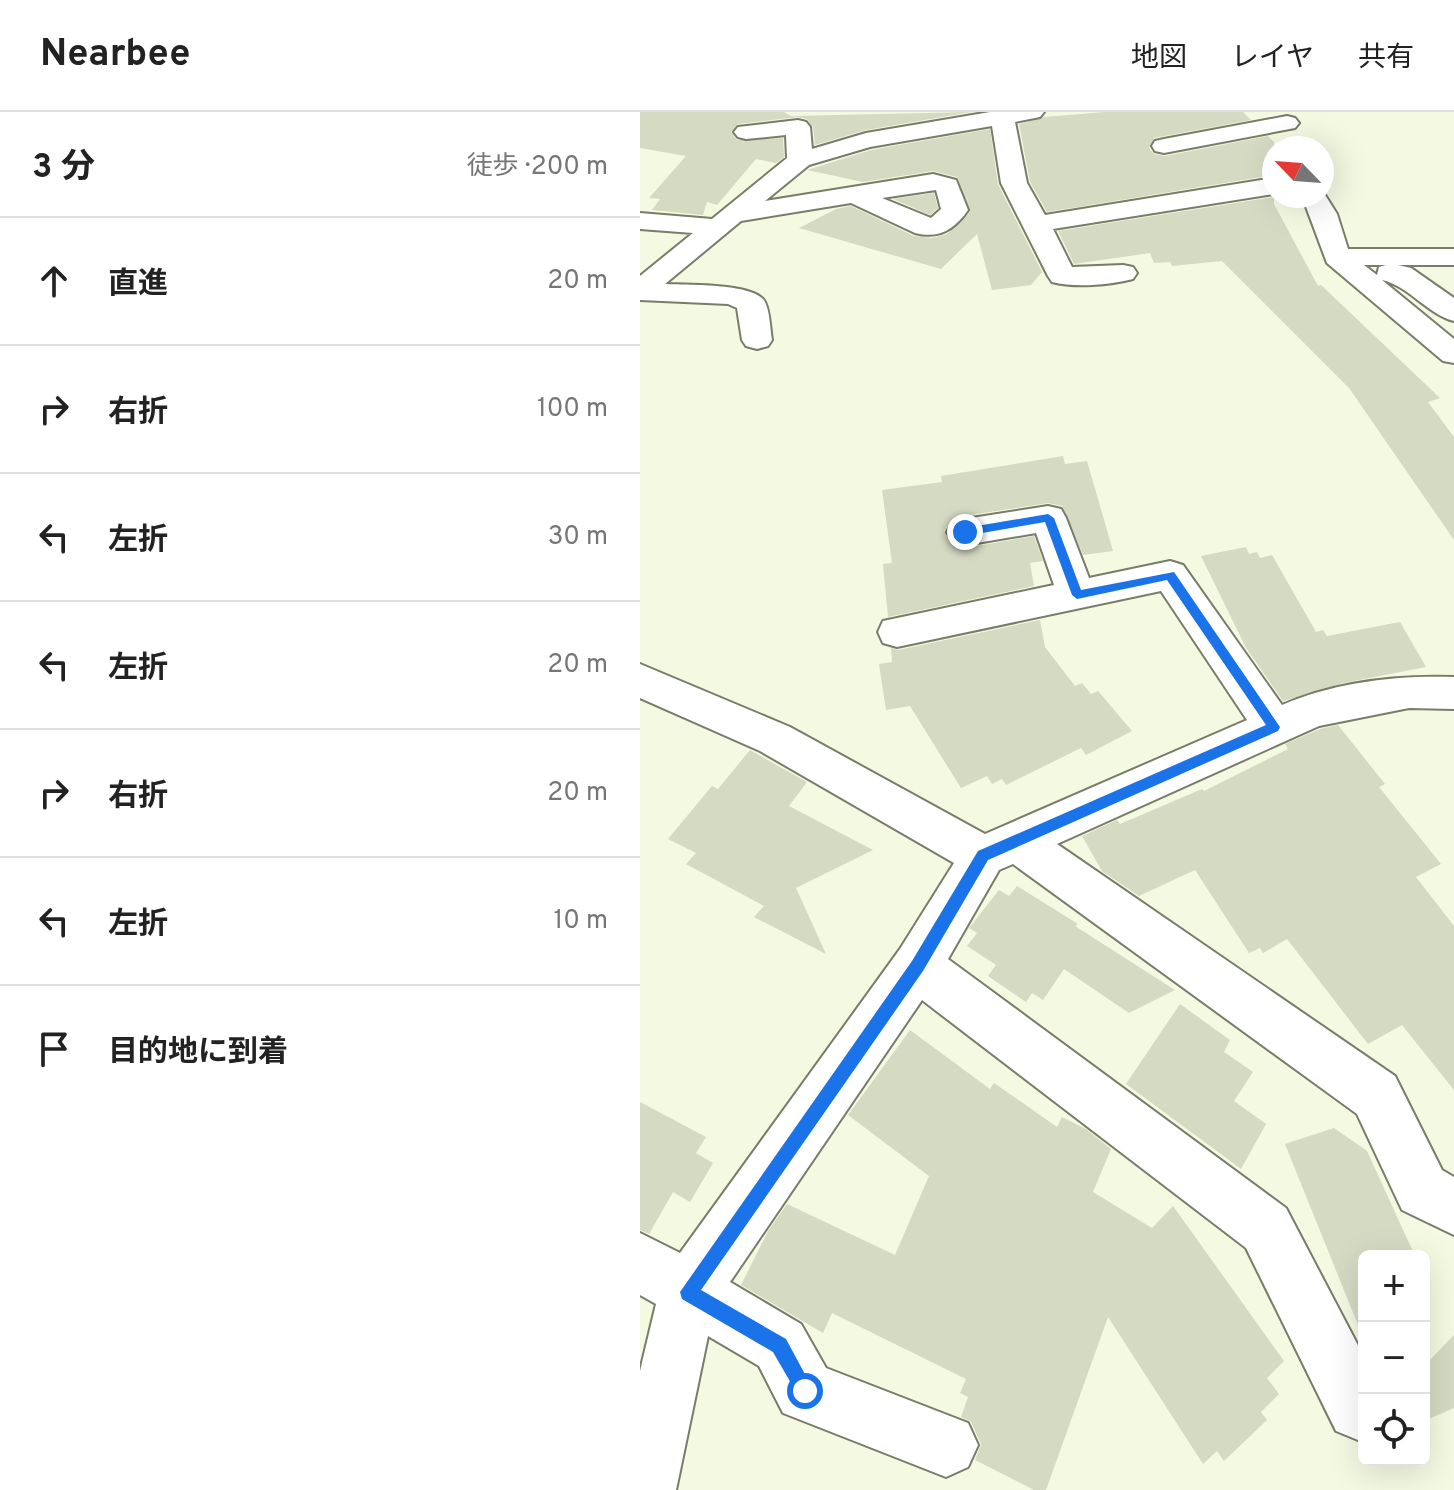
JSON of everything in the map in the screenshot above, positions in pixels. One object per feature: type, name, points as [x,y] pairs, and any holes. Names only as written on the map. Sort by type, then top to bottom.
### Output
[{"type":"street","points":[[862,112],[866,140]]},
{"type":"street","points":[[640,291],[800,160],[866,140],[1032,112]]},
{"type":"street","points":[[1164,146],[1284,117],[1291,136]]},
{"type":"street","points":[[1002,118],[1014,183],[1062,276],[1123,273]]},
{"type":"street","points":[[746,132],[798,127],[800,160]]},
{"type":"street","points":[[1037,224],[1262,188]]},
{"type":"street","points":[[640,221],[725,220],[855,195]]},
{"type":"street","points":[[1321,208],[1345,264],[1454,354]]},
{"type":"street","points":[[1345,264],[1454,257]]},
{"type":"street","points":[[1345,264],[1401,274],[1454,312]]},
{"type":"street","points":[[640,291],[732,296],[751,303],[757,340]]},
{"type":"street","points":[[965,532],[1048,518],[1077,595]]},
{"type":"street","points":[[897,632],[1170,575],[1274,727]]},
{"type":"street","points":[[640,680],[775,739],[999,848],[1376,1095],[1422,1190],[1454,1207]]},
{"type":"street","points":[[644,1490],[664,1277],[917,966],[999,848],[1313,710],[1409,692],[1454,693]]},
{"type":"street","points":[[917,966],[1266,1228],[1358,1409]]},
{"type":"street","points":[[664,1277],[780,1345],[805,1391],[946,1445]]},
{"type":"building","points":[[640,112],[784,112],[791,116],[972,112],[866,130],[815,145],[813,127],[807,119],[798,117],[738,124],[731,132],[737,140],[783,138],[784,157],[776,163],[756,159],[717,205],[707,202],[703,215],[652,210],[660,199],[649,198],[686,156],[640,148]]},
{"type":"building","points":[[1105,112],[1243,112],[1251,120],[1154,138],[1149,148],[1154,154],[1165,156],[1262,137],[1262,177],[1047,212],[1030,182],[1019,124],[1044,117]]},
{"type":"building","points":[[990,129],[998,184],[1042,272],[1031,285],[992,290],[977,234],[941,269],[799,228],[836,209],[851,206],[914,236],[932,238],[947,234],[970,212],[957,177],[933,171],[863,182],[807,170],[871,150]]},
{"type":"building","points":[[934,193],[938,208],[930,215],[893,199]]},
{"type":"building","points":[[1262,199],[1262,208],[1276,208],[1318,286],[1321,285],[1440,398],[1428,402],[1454,437],[1454,540],[1349,388],[1222,261],[1172,266],[1170,262],[1154,263],[1150,253],[1074,264],[1058,231]]},
{"type":"building","points":[[1063,456],[1065,464],[1087,461],[1113,551],[1083,555],[1062,506],[1048,503],[964,516],[951,520],[944,531],[951,544],[966,548],[1034,536],[1043,561],[1030,563],[1034,586],[888,617],[883,564],[892,563],[882,490],[942,482],[941,476]]},
{"type":"building","points":[[1246,547],[1249,554],[1257,552],[1260,558],[1272,555],[1316,632],[1323,630],[1327,636],[1400,622],[1426,667],[1344,683],[1283,701],[1246,648],[1201,556]]},
{"type":"building","points":[[1040,620],[1045,647],[1075,686],[1082,683],[1091,694],[1098,691],[1132,731],[1086,755],[1081,748],[1006,785],[1002,779],[992,784],[987,776],[961,788],[910,706],[886,710],[879,664],[892,662],[891,648],[898,650]]},
{"type":"building","points":[[1338,725],[1385,784],[1379,787],[1441,864],[1416,877],[1454,926],[1454,1090],[1402,1025],[1368,1044],[1287,939],[1263,953],[1260,948],[1249,953],[1195,870],[1139,896],[1102,871],[1082,836],[1117,820],[1120,824],[1202,789],[1204,791],[1288,749],[1285,744]]},
{"type":"building","points":[[750,750],[807,782],[789,806],[873,850],[796,888],[826,954],[754,917],[764,906],[686,864],[696,853],[668,839],[712,786],[718,789]]},
{"type":"building","points":[[1017,886],[1175,990],[1129,1013],[1064,969],[1043,1000],[1032,993],[1026,1002],[988,976],[996,965],[967,946],[977,933],[969,928],[999,890],[1009,896]]},
{"type":"building","points":[[1180,1004],[1230,1040],[1224,1052],[1253,1072],[1234,1101],[1266,1124],[1241,1169],[1126,1084]]},
{"type":"building","points":[[910,1030],[990,1089],[994,1083],[1057,1127],[1062,1117],[1086,1129],[1111,1149],[1093,1192],[1152,1228],[1173,1206],[1284,1361],[1267,1378],[1279,1394],[1261,1412],[1267,1420],[1224,1461],[1217,1451],[1203,1464],[1108,1317],[1046,1490],[1034,1490],[975,1460],[981,1444],[971,1422],[961,1417],[968,1397],[960,1393],[966,1379],[832,1313],[823,1333],[741,1285],[768,1231],[787,1204],[895,1255],[929,1176],[848,1115]]},
{"type":"building","points":[[640,1102],[706,1137],[696,1153],[713,1163],[690,1202],[673,1192],[649,1234],[640,1230]]},
{"type":"building","points":[[1334,1128],[1367,1151],[1412,1250],[1358,1250],[1358,1325],[1285,1144]]},
{"type":"building","points":[[1454,1335],[1454,1408],[1430,1418],[1430,1394],[1430,1360]]},
{"type":"route","points":[[805,1391],[780,1345],[688,1292],[917,966],[983,856],[1274,727],[1170,575],[1077,595],[1048,518],[965,532]]}]
